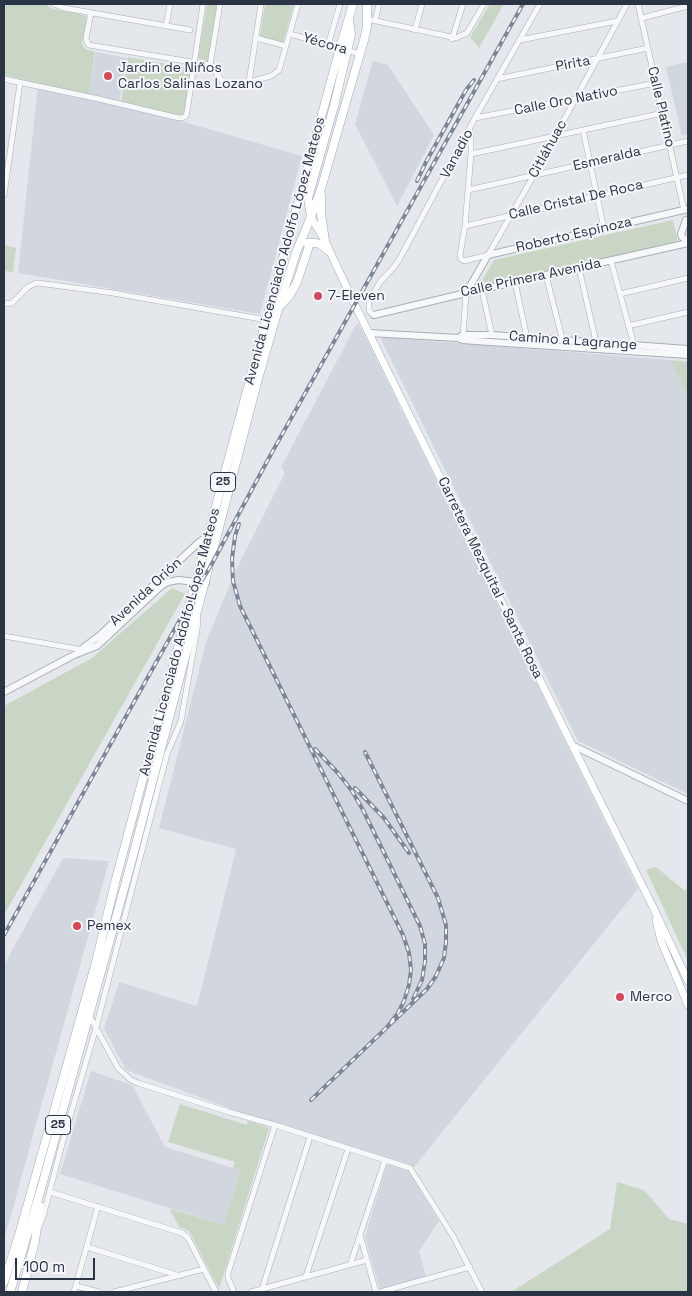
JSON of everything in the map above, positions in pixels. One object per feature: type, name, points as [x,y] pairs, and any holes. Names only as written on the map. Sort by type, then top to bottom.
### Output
[{"type":"main road","points":[[293,221],[300,217],[311,217],[308,203],[310,191],[334,106],[344,49],[351,34],[349,18],[353,4]]},
{"type":"main road","name":"Avenida Licenciado Adolfo López Mateos","points":[[89,1014],[198,614],[278,308],[297,250],[321,189],[371,20],[367,4]]},
{"type":"main road","name":"Avenida Licenciado Adolfo López Mateos","points":[[4,1282],[96,962],[116,879],[266,320],[344,49]]},
{"type":"main road","points":[[321,189],[325,241]]},
{"type":"main road","name":"Carretera Mezquital - Santa Rosa","points":[[311,217],[325,241],[688,981]]},
{"type":"main road","points":[[297,250],[301,246],[310,243],[320,244],[329,251]]},
{"type":"main road","points":[[278,308],[290,295],[298,282],[310,243]]},
{"type":"main road","name":"Carretera Mezquital - Santa Rosa","points":[[652,905],[662,942],[688,1005]]},
{"type":"main road","name":"25","points":[[10,1292],[41,1189],[89,1014]]},
{"type":"main road","points":[[22,1292],[37,1232],[41,1189]]},
{"type":"street","points":[[54,4],[60,7],[190,30]]},
{"type":"street","points":[[166,26],[170,4]]},
{"type":"street","points":[[4,79],[179,118],[185,117],[204,4]]},
{"type":"street","points":[[210,65],[220,4]]},
{"type":"street","points":[[249,82],[261,4]]},
{"type":"street","points":[[91,12],[86,38],[89,45],[210,65],[224,83],[234,86],[271,76],[277,72],[281,66],[298,4]]},
{"type":"street","points":[[328,45],[340,4]]},
{"type":"street","points":[[379,4],[371,20],[452,38],[463,36],[470,29],[484,4]]},
{"type":"street","points":[[415,30],[422,4]]},
{"type":"street","points":[[452,38],[463,4]]},
{"type":"street","name":"Vanadio","points":[[374,315],[369,310],[369,301],[380,282],[399,260],[540,4]]},
{"type":"street","name":"Citláhuac","points":[[466,293],[556,136],[626,4]]},
{"type":"street","name":"Calle Platino","points":[[638,4],[669,145],[686,210]]},
{"type":"street","points":[[642,18],[688,6]]},
{"type":"street","points":[[520,40],[617,21]]},
{"type":"street","name":"Yécora","points":[[290,34],[360,54]]},
{"type":"street","name":"Yécora","points":[[256,38],[286,46]]},
{"type":"street","name":"Pirita","points":[[497,79],[648,48]]},
{"type":"street","points":[[4,195],[20,82]]},
{"type":"street","name":"Calle Oro Nativo","points":[[476,118],[656,83]]},
{"type":"street","points":[[471,154],[663,113]]},
{"type":"street","points":[[465,226],[471,154],[470,130]]},
{"type":"street","points":[[583,130],[604,229]]},
{"type":"street","name":"Esmeralda","points":[[468,190],[688,141]]},
{"type":"street","name":"Calle Cristal De Roca","points":[[465,226],[688,175]]},
{"type":"street","points":[[686,210],[687,221],[681,234],[688,242]]},
{"type":"street","name":"Roberto Espinoza","points":[[465,226],[460,255],[464,261],[686,210]]},
{"type":"street","name":"Calle Primera Avenida","points":[[374,315],[688,242]]},
{"type":"street","points":[[611,261],[634,345]]},
{"type":"street","points":[[579,268],[596,342]]},
{"type":"street","points":[[546,275],[563,344]]},
{"type":"street","points":[[620,294],[688,278]]},
{"type":"street","points":[[515,282],[527,338]]},
{"type":"street","points":[[4,304],[12,303],[31,285],[38,283],[113,293],[266,320]]},
{"type":"street","points":[[482,290],[492,335]]},
{"type":"street","points":[[461,337],[466,293]]},
{"type":"street","points":[[628,326],[688,312]]},
{"type":"street","name":"Camino a Lagrange","points":[[369,333],[688,350]]},
{"type":"street","name":"Camino a Lagrange","points":[[461,337],[492,335],[563,344],[596,342],[688,350]]},
{"type":"street","points":[[209,535],[218,534]]},
{"type":"street","name":"Avenida Orión","points":[[4,692],[74,655],[101,644],[198,543],[209,535]]},
{"type":"street","name":"Avenida Orión","points":[[159,584],[178,580],[206,583]]},
{"type":"street","points":[[37,1232],[43,1217],[96,1028],[167,754],[179,728],[197,630],[198,614],[191,604]]},
{"type":"street","points":[[4,636],[85,650]]},
{"type":"street","points":[[572,744],[688,801]]},
{"type":"street","points":[[89,1014],[118,1068],[131,1080],[410,1168],[443,1220],[482,1292]]},
{"type":"street","points":[[234,1292],[228,1278],[228,1273],[275,1125]]},
{"type":"street","points":[[262,1289],[310,1137]]},
{"type":"street","points":[[306,1276],[348,1149]]},
{"type":"street","points":[[350,1264],[385,1160]]},
{"type":"street","points":[[50,1192],[182,1233],[188,1238],[216,1292]]},
{"type":"street","points":[[98,1206],[75,1289],[99,1292]]},
{"type":"street","points":[[360,1234],[376,1292]]},
{"type":"street","points":[[87,1247],[180,1276]]},
{"type":"street","points":[[252,1292],[367,1260]]},
{"type":"street","points":[[380,1292],[470,1267]]},
{"type":"street","points":[[114,1292],[204,1269]]},
{"type":"shaded area","name":"Jardin de Niños Carlos Salinas Lozano","points":[[96,52],[127,58],[119,102],[88,94]]},
{"type":"shaded area","points":[[373,61],[388,65],[434,135],[397,206],[355,124]]},
{"type":"shaded area","points":[[688,62],[688,134],[682,136],[666,67]]},
{"type":"shaded area","points":[[38,85],[184,122],[302,156],[260,314],[18,273]]},
{"type":"shaded area","points":[[359,324],[638,889],[414,1167],[245,1114],[126,1070],[104,1029],[119,982],[197,1006],[236,849],[159,828],[206,642],[236,570],[285,473],[281,467],[356,325]]},
{"type":"shaded area","points":[[380,337],[670,360],[688,396],[688,794],[578,741]]},
{"type":"shaded area","points":[[63,858],[109,861],[4,1240],[4,965]]},
{"type":"shaded area","points":[[91,1071],[132,1085],[165,1147],[240,1170],[224,1225],[60,1174]]},
{"type":"shaded area","points":[[387,1164],[408,1170],[439,1221],[419,1251],[426,1277],[380,1290],[365,1237]]},
{"type":"green space","points":[[4,4],[48,4],[53,9],[84,15],[87,18],[82,43],[85,49],[95,52],[88,96],[4,75]]},
{"type":"green space","points":[[207,4],[219,4],[209,61],[207,62],[198,58]]},
{"type":"green space","points":[[265,4],[294,4],[283,43],[260,37]]},
{"type":"green space","points":[[490,4],[504,4],[479,48],[470,37]]},
{"type":"green space","points":[[128,57],[188,68],[191,71],[184,113],[178,116],[121,103]]},
{"type":"green space","points":[[673,220],[678,242],[479,286],[494,260]]},
{"type":"green space","points":[[4,245],[16,248],[13,272],[4,271]]},
{"type":"green space","points":[[670,360],[688,362],[688,396]]},
{"type":"green space","points":[[172,588],[185,594],[4,915],[4,706],[92,658]]},
{"type":"green space","points":[[656,867],[685,891],[688,888],[688,961],[646,870]]},
{"type":"green space","points":[[180,1104],[247,1125],[248,1121],[269,1128],[220,1286],[218,1287],[189,1231],[179,1227],[170,1209],[224,1225],[240,1170],[233,1168],[235,1162],[168,1142]]},
{"type":"green space","points":[[617,1182],[644,1190],[669,1219],[688,1224],[688,1292],[511,1292],[610,1229]]},
{"type":"railway","points":[[4,935],[523,4]]},
{"type":"railway","points":[[417,181],[466,90],[474,80]]},
{"type":"railway","points":[[239,524],[235,536],[232,559],[233,581],[240,606],[403,935],[409,953],[411,970],[409,985],[398,1013],[388,1026]]},
{"type":"railway","points":[[315,749],[352,791],[420,926],[425,944],[425,961],[422,980],[413,999]]},
{"type":"railway","points":[[311,1100],[427,989],[436,976],[444,958],[446,925],[438,898],[365,752]]},
{"type":"railway","points":[[355,788],[384,818],[409,853]]},
{"type":"place","name":"Jardin de Niños Carlos Salinas Lozano","points":[[108,76]]},
{"type":"place","name":"7-Eleven","points":[[318,296]]},
{"type":"place","name":"Pemex","points":[[77,926]]},
{"type":"place","name":"Merco","points":[[620,997]]}]
